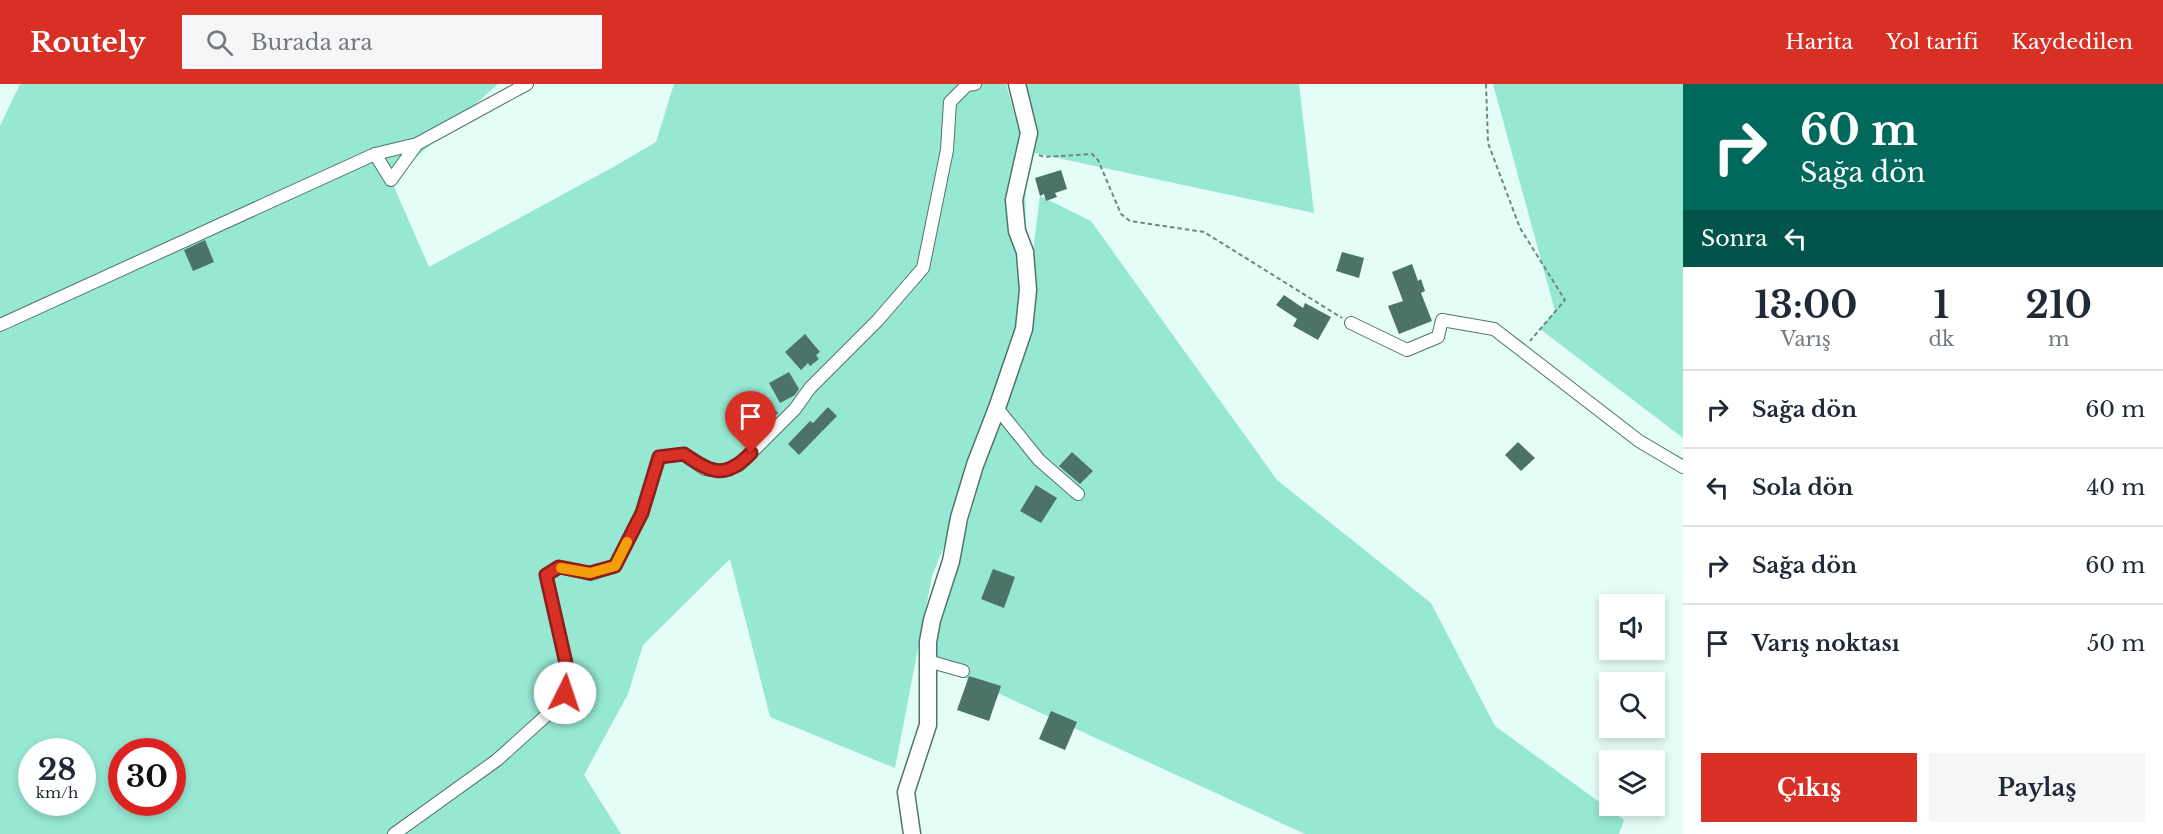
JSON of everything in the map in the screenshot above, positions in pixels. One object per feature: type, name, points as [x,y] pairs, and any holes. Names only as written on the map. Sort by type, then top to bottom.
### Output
[{"type":"street","points":[[0,325],[375,154],[417,144],[527,84]]},
{"type":"street","points":[[394,834],[497,760],[559,704],[570,681],[546,575],[559,567],[590,573],[615,566],[642,513],[659,457],[684,454],[705,469],[723,471],[739,465],[795,409],[810,388],[878,320],[923,268],[947,150],[950,102],[967,86],[975,84]]},
{"type":"street","points":[[912,834],[906,792],[928,724],[928,642],[932,620],[951,561],[959,518],[975,465],[998,408],[1024,329],[1028,290],[1025,252],[1017,231],[1014,200],[1029,133],[1017,84]]},
{"type":"street","points":[[375,154],[391,180],[417,144]]},
{"type":"street","points":[[1351,323],[1407,350],[1438,337],[1442,320],[1494,329],[1639,441],[1683,467]]},
{"type":"street","points":[[998,408],[1039,460],[1078,494]]},
{"type":"street","points":[[928,662],[963,671]]},
{"type":"path","points":[[1486,84],[1488,143],[1520,228],[1565,300],[1522,350]]},
{"type":"path","points":[[1025,151],[1044,157],[1092,154],[1098,160],[1120,214],[1130,220],[1204,232],[1240,252],[1351,323]]},
{"type":"green space","points":[[20,84],[498,84],[391,180],[429,267],[656,142],[674,84],[1006,84],[1024,148],[1025,84],[1299,84],[1314,213],[1025,151],[1026,306],[1040,196],[1091,221],[1277,480],[1431,603],[1495,726],[1599,802],[1599,816],[1619,816],[1624,820],[1619,834],[1305,834],[928,661],[1024,329],[980,457],[932,576],[895,768],[770,717],[730,559],[643,645],[628,694],[584,775],[621,834],[0,834],[0,126]]},
{"type":"green space","points":[[1493,84],[1683,84],[1683,438],[1540,329],[1555,311]]},
{"type":"building","points":[[1061,170],[1067,189],[1055,193],[1057,197],[1046,201],[1044,194],[1040,196],[1035,178]]},
{"type":"building","points":[[205,240],[214,262],[193,271],[184,250]]},
{"type":"building","points":[[1342,252],[1364,258],[1359,278],[1336,271]]},
{"type":"building","points":[[1412,264],[1418,281],[1421,279],[1425,291],[1421,293],[1432,321],[1399,334],[1388,306],[1403,301],[1392,272]]},
{"type":"building","points":[[1284,295],[1303,308],[1305,303],[1331,317],[1318,340],[1293,326],[1297,319],[1276,305]]},
{"type":"building","points":[[805,334],[820,352],[816,355],[819,359],[810,366],[808,363],[801,370],[785,352]]},
{"type":"building","points":[[789,372],[799,389],[795,395],[780,403],[769,383]]},
{"type":"building","points":[[771,406],[778,413],[762,427],[755,419]]},
{"type":"building","points":[[828,407],[837,416],[799,455],[788,444],[810,421],[813,423]]},
{"type":"building","points":[[1518,442],[1535,458],[1521,471],[1505,455]]},
{"type":"building","points":[[1072,452],[1093,471],[1080,484],[1059,466]]},
{"type":"building","points":[[1036,485],[1057,498],[1041,523],[1020,511]]},
{"type":"building","points":[[993,569],[1015,577],[1004,608],[981,599]]},
{"type":"building","points":[[969,676],[1001,686],[989,721],[957,710]]},
{"type":"building","points":[[1051,711],[1077,722],[1065,750],[1039,739]]},
{"type":"slow traffic","points":[[561,568],[590,573],[615,566],[627,542]]},
{"type":"route","points":[[565,693],[570,681],[546,575],[559,567],[590,573],[615,566],[642,513],[659,457],[684,454],[705,469],[723,471],[739,465],[751,453]]}]
